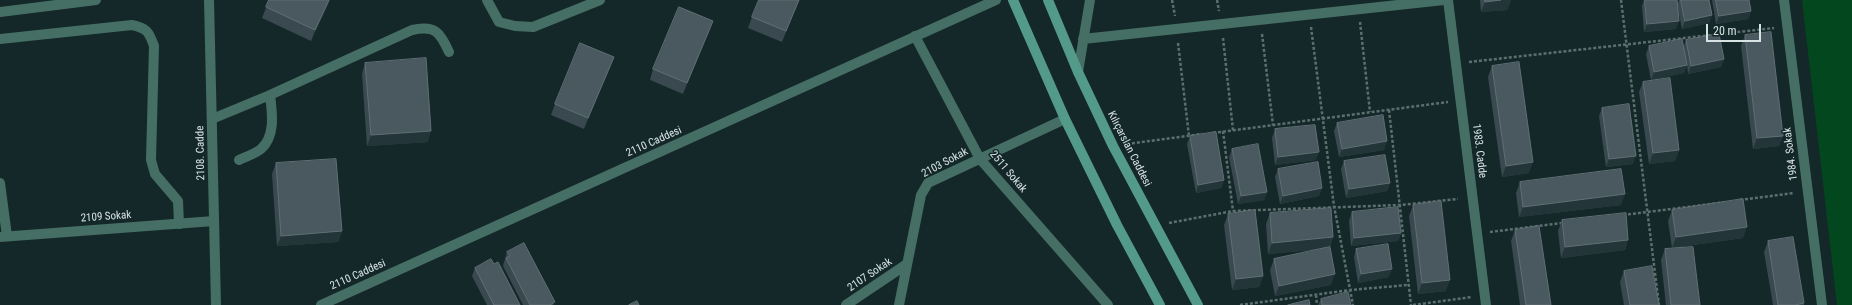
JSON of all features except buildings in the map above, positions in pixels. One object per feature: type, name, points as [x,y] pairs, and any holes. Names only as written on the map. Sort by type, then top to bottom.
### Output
[{"type":"main road","points":[[1013,0],[1065,119],[1117,225],[1160,305]]},
{"type":"main road","name":"Kılıçarslan Caddesi","points":[[1048,0],[1078,72],[1113,146],[1198,305]]},
{"type":"street","points":[[0,12],[96,0]]},
{"type":"street","name":"2108. Cadde","points":[[210,0],[216,305]]},
{"type":"street","points":[[487,0],[499,22],[533,28],[600,0]]},
{"type":"street","name":"2110 Caddesi","points":[[321,305],[996,0]]},
{"type":"street","points":[[1078,72],[1090,0]]},
{"type":"street","points":[[1084,39],[1444,0]]},
{"type":"street","name":"1983. Cadde","points":[[1448,0],[1485,300]]},
{"type":"street","name":"1984. Sokak","points":[[1784,0],[1822,305]]},
{"type":"street","points":[[0,39],[132,25],[142,27],[150,35],[154,46],[151,160],[155,174],[178,201],[179,224]]},
{"type":"street","points":[[212,119],[270,95],[412,30],[422,28],[434,29],[442,36],[449,52]]},
{"type":"street","name":"2511 Sokak","points":[[915,36],[980,159],[1108,305]]},
{"type":"street","points":[[239,160],[261,149],[270,135],[273,115],[270,95]]},
{"type":"street","name":"2103 Sokak","points":[[899,305],[924,188],[928,183],[1065,119]]},
{"type":"street","points":[[0,183],[3,236]]},
{"type":"street","name":"2109 Sokak","points":[[3,236],[214,221]]},
{"type":"street","name":"2107 Sokak","points":[[846,305],[907,264]]},
{"type":"path","points":[[1172,0],[1177,29],[1189,136]]},
{"type":"path","points":[[1217,0],[1234,130]]},
{"type":"path","points":[[1621,0],[1659,305]]},
{"type":"path","points":[[1359,9],[1370,112]]},
{"type":"path","points":[[1310,15],[1334,206],[1353,305]]},
{"type":"path","points":[[1260,20],[1273,125]]},
{"type":"path","points":[[1456,63],[1787,26]]},
{"type":"path","points":[[1113,146],[1461,100]]},
{"type":"path","points":[[1389,110],[1408,285],[1412,305],[1485,300]]},
{"type":"path","points":[[1222,131],[1233,210]]},
{"type":"path","points":[[1739,200],[1807,191]]},
{"type":"path","points":[[1154,225],[1233,210],[1400,204],[1473,198]]},
{"type":"path","points":[[1616,216],[1731,201]]},
{"type":"path","points":[[1478,234],[1570,222]]},
{"type":"path","points":[[1240,305],[1350,290],[1408,285]]},
{"type":"path","points":[[1316,295],[1317,305]]},
{"type":"green space","points":[[1802,0],[1852,0],[1852,305],[1837,305]]}]
